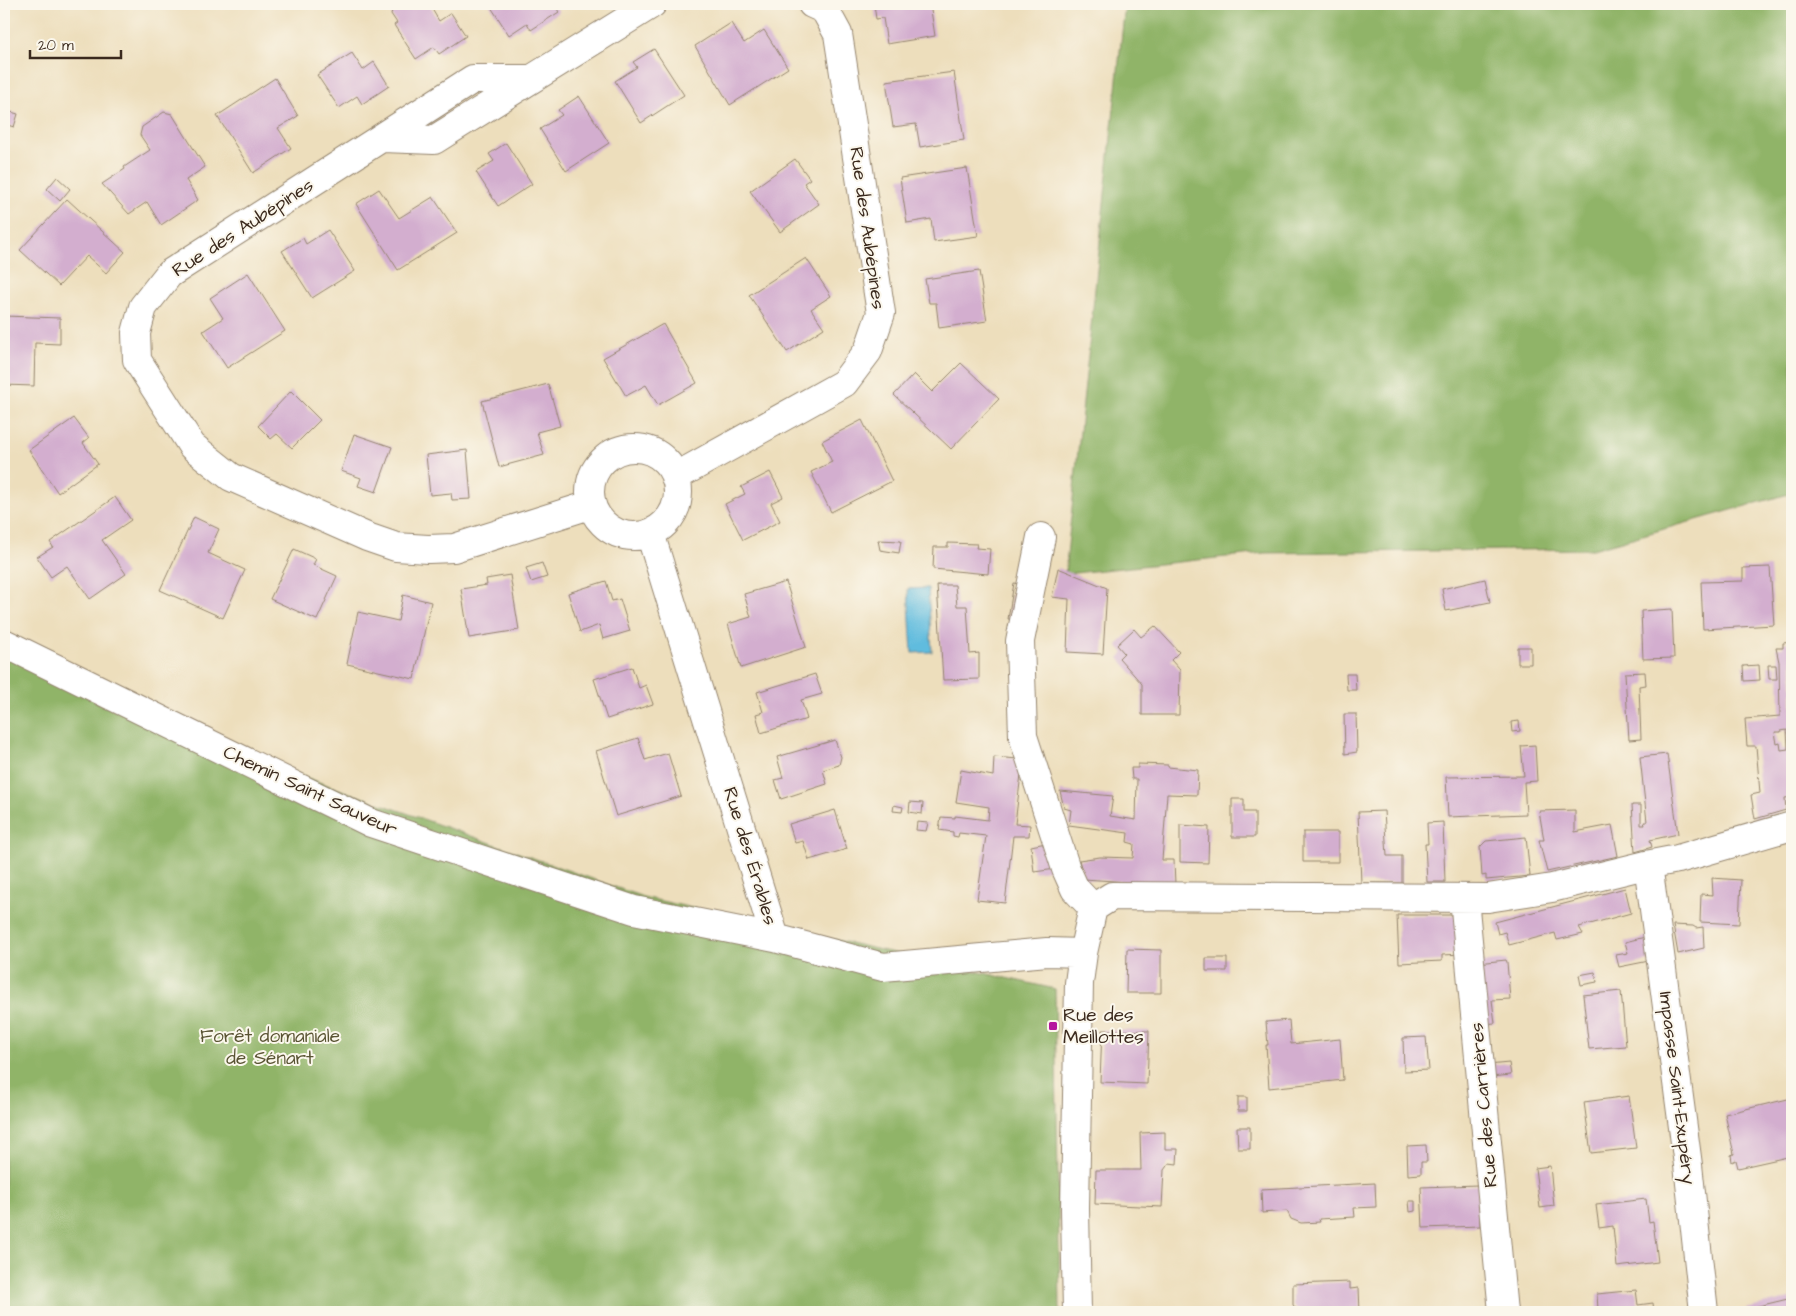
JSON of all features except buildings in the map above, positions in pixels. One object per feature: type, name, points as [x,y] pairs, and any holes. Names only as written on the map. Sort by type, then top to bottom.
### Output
[{"type":"street","name":"Rue des Aubépines","points":[[590,505],[454,548],[396,547],[368,537],[231,477],[192,446],[137,360],[136,333],[143,307],[169,274],[473,79],[532,79],[652,4]]},
{"type":"street","name":"Rue des Aubépines","points":[[675,476],[844,383],[868,351],[881,313],[838,34],[825,10],[812,4]]},
{"type":"street","points":[[635,448],[652,452],[666,462],[675,476],[678,493],[674,510],[664,524],[650,534],[633,536],[616,532],[602,523],[590,505],[590,491],[594,474],[604,460],[618,451],[635,448]]},
{"type":"street","name":"Rue des Érables","points":[[650,534],[775,938],[883,967],[1047,952],[1083,953]]},
{"type":"street","points":[[1041,537],[1020,642],[1023,736],[1066,869],[1075,889],[1093,908]]},
{"type":"street","name":"Chemin Saint Sauveur","points":[[4,643],[371,823],[634,910],[775,938]]},
{"type":"street","points":[[1077,1312],[1075,1209],[1079,983],[1083,953],[1093,908],[1112,896],[1488,898],[1552,888],[1678,859],[1792,826]]},
{"type":"street","name":"Impasse Saint-Exupéry","points":[[1646,865],[1650,878],[1687,1155],[1704,1312]]},
{"type":"street","name":"Rue des Carrières","points":[[1464,898],[1503,1312]]},
{"type":"green space","points":[[1125,4],[1792,4],[1792,493],[1593,549],[1264,553],[1065,574]]},
{"type":"green space","name":"Forêt domaniale de Sénart","points":[[4,652],[104,706],[643,897],[1055,989],[1060,1312],[4,1312]]},
{"type":"water","points":[[928,588],[932,652],[912,653],[908,589]]},
{"type":"place","name":"Rue des Meillottes","points":[[1053,1026]]}]
